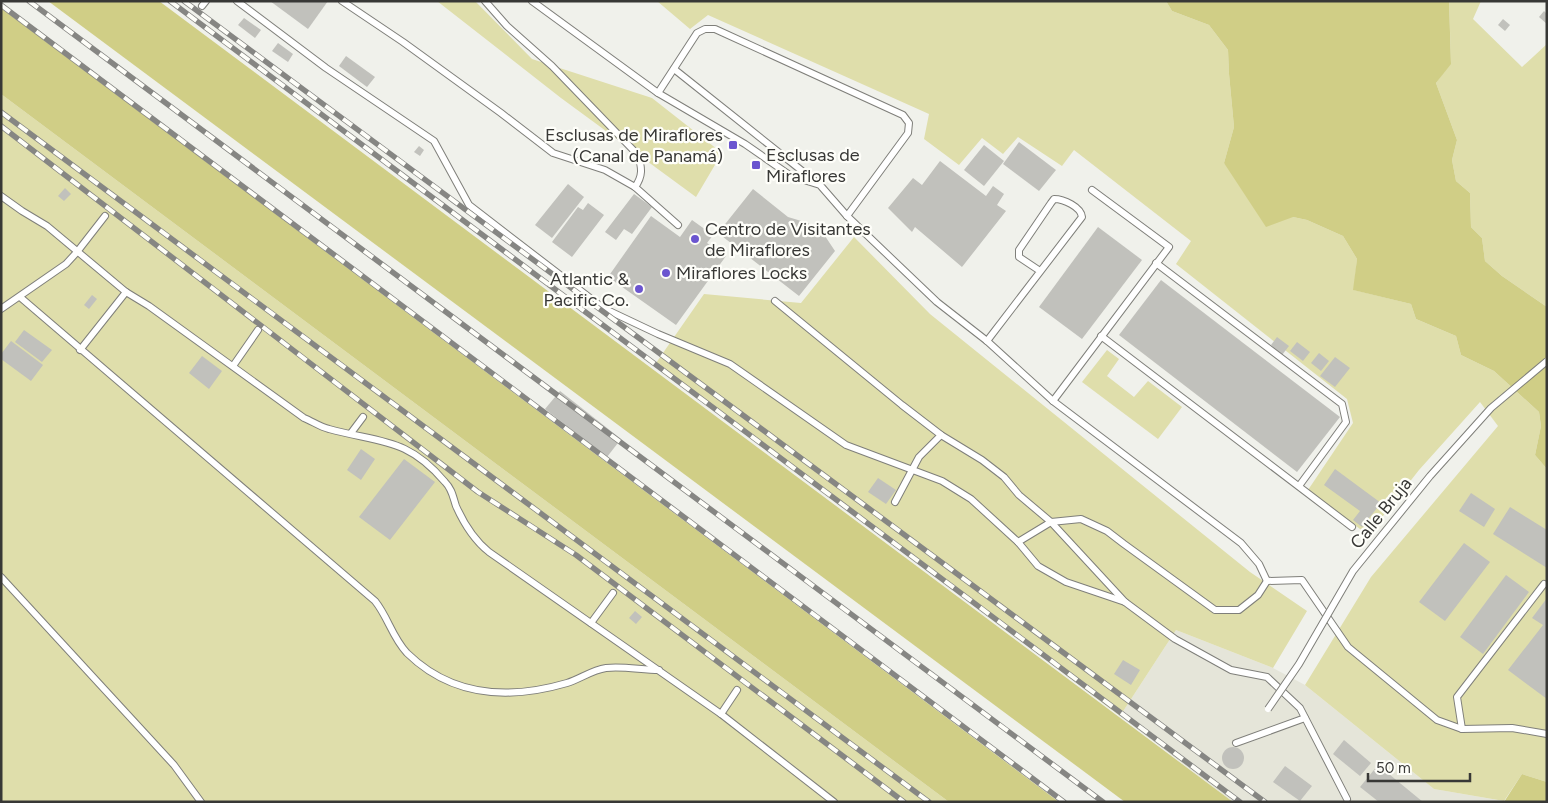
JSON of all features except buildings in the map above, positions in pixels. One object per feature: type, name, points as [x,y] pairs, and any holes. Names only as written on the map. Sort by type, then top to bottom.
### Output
[{"type":"lane","points":[[237,1],[326,68],[434,142],[469,205],[604,308],[658,334],[730,364],[846,445],[942,481],[970,499],[1018,542],[1038,566],[1066,582],[1125,602]]},
{"type":"lane","points":[[342,1],[418,52],[553,153],[600,168],[634,187],[678,225]]},
{"type":"lane","points":[[484,1],[552,66],[638,155],[641,166],[641,179],[634,187]]},
{"type":"lane","points":[[532,1],[658,93],[745,144],[791,176],[820,185]]},
{"type":"lane","points":[[658,93],[697,33],[706,29],[716,29],[903,115],[909,123],[908,132],[847,216]]},
{"type":"lane","points":[[674,69],[820,185],[847,216],[937,302],[987,341],[1053,401],[1241,543],[1259,564],[1267,581]]},
{"type":"lane","points":[[1053,401],[1169,246],[1092,190]]},
{"type":"lane","points":[[1,196],[47,226],[126,292],[149,306],[304,418],[328,429],[390,442],[417,455],[446,482],[463,520],[479,544],[721,714],[834,802]]},
{"type":"lane","points":[[987,341],[1082,217],[1079,210],[1060,199],[1054,199],[1019,250],[1019,257],[1040,271]]},
{"type":"lane","points":[[1,309],[66,264],[105,216]]},
{"type":"lane","points":[[1156,263],[1342,404],[1346,422],[1299,486]]},
{"type":"lane","points":[[80,350],[126,292]]},
{"type":"lane","points":[[20,297],[375,601],[381,608],[393,634],[406,652],[438,676],[468,688],[501,693],[520,693],[578,679],[593,671],[607,668],[660,670]]},
{"type":"lane","points":[[776,301],[902,406],[941,435],[982,460],[1004,477],[1020,496],[1051,522],[1125,602],[1175,639],[1223,666],[1231,670],[1266,677],[1300,708],[1347,799]]},
{"type":"lane","points":[[233,366],[258,330]]},
{"type":"lane","points":[[1101,336],[1352,527]]},
{"type":"lane","name":"Calle Bruja","points":[[1268,709],[1299,664],[1353,571],[1424,483],[1491,408],[1547,360]]},
{"type":"lane","points":[[351,433],[363,417]]},
{"type":"lane","points":[[895,502],[919,457],[941,435]]},
{"type":"lane","points":[[1018,542],[1051,522],[1081,519],[1107,531],[1215,610],[1239,610],[1258,594],[1267,581]]},
{"type":"lane","points":[[1,577],[174,765],[201,802]]},
{"type":"lane","points":[[1267,581],[1302,580],[1348,647],[1437,720],[1462,729],[1512,728],[1547,734]]},
{"type":"lane","points":[[1462,729],[1457,697],[1544,584]]},
{"type":"lane","points":[[590,623],[613,593]]},
{"type":"lane","points":[[721,714],[737,690]]},
{"type":"lane","points":[[1236,743],[1305,718]]},
{"type":"shaded area","points":[[48,1],[159,1],[1233,802],[1125,802]]},
{"type":"shaded area","points":[[1166,1],[1449,1],[1451,64],[1436,83],[1457,140],[1452,160],[1456,181],[1470,193],[1471,227],[1482,238],[1485,261],[1502,276],[1547,307],[1547,469],[1535,455],[1541,426],[1539,412],[1494,371],[1461,355],[1456,336],[1416,319],[1411,304],[1353,290],[1357,259],[1343,236],[1307,220],[1293,217],[1266,227],[1224,163],[1234,127],[1228,50],[1209,25],[1172,11]]},
{"type":"shaded area","points":[[1,8],[1059,802],[949,802],[1,94]]},
{"type":"shaded area","points":[[1176,630],[1273,668],[1305,685],[1434,789],[1504,801],[1233,802],[1120,716]]},
{"type":"shaded area","points":[[1522,774],[1547,782],[1547,802],[1504,802]]},
{"type":"green space","points":[[437,1],[475,1],[532,59],[652,98],[722,153],[696,197],[561,98]]},
{"type":"green space","points":[[657,1],[1166,1],[1172,11],[1209,25],[1228,50],[1234,127],[1224,163],[1293,217],[1307,220],[1343,236],[1357,259],[1354,290],[1411,304],[1416,319],[1456,336],[1461,355],[1494,371],[1539,412],[1541,426],[1535,455],[1547,469],[1547,782],[1522,774],[1504,801],[1434,789],[1305,685],[1371,577],[1498,426],[1480,402],[1419,470],[1368,535],[1308,490],[1353,423],[1347,399],[1176,264],[1191,241],[1074,150],[1062,166],[1018,137],[1003,154],[982,138],[959,165],[924,139],[929,114],[708,15],[690,29]]},
{"type":"green space","points":[[1449,1],[1481,1],[1473,19],[1522,67],[1547,44],[1547,307],[1502,276],[1485,261],[1482,238],[1471,227],[1470,193],[1456,181],[1452,160],[1457,140],[1436,83],[1451,62]]},
{"type":"green space","points":[[1,94],[949,802],[1,802]]},
{"type":"green space","points":[[854,237],[930,314],[1250,572],[1307,611],[1273,668],[1176,630],[1120,716],[656,363],[704,294],[801,303]]},
{"type":"green space","points":[[1107,350],[1119,359],[1107,376],[1134,397],[1148,381],[1182,407],[1158,439],[1082,382]]},
{"type":"railway","points":[[29,1],[1103,802]]},
{"type":"railway","points":[[170,1],[1240,802]]},
{"type":"railway","points":[[184,1],[1265,802]]},
{"type":"railway","points":[[1,5],[1064,802]]},
{"type":"railway","points":[[1,112],[929,802]]},
{"type":"railway","points":[[1,126],[478,492],[576,555],[904,802]]},
{"type":"place","name":"Esclusas de Miraflores (Canal de Panamá)","points":[[733,145]]},
{"type":"place","name":"Esclusas de Miraflores","points":[[756,165]]},
{"type":"place","name":"Centro de Visitantes de Miraflores","points":[[695,239]]},
{"type":"place","name":"Miraflores Locks","points":[[666,273]]},
{"type":"place","name":"Atlantic & Pacific Co.","points":[[639,289]]}]
